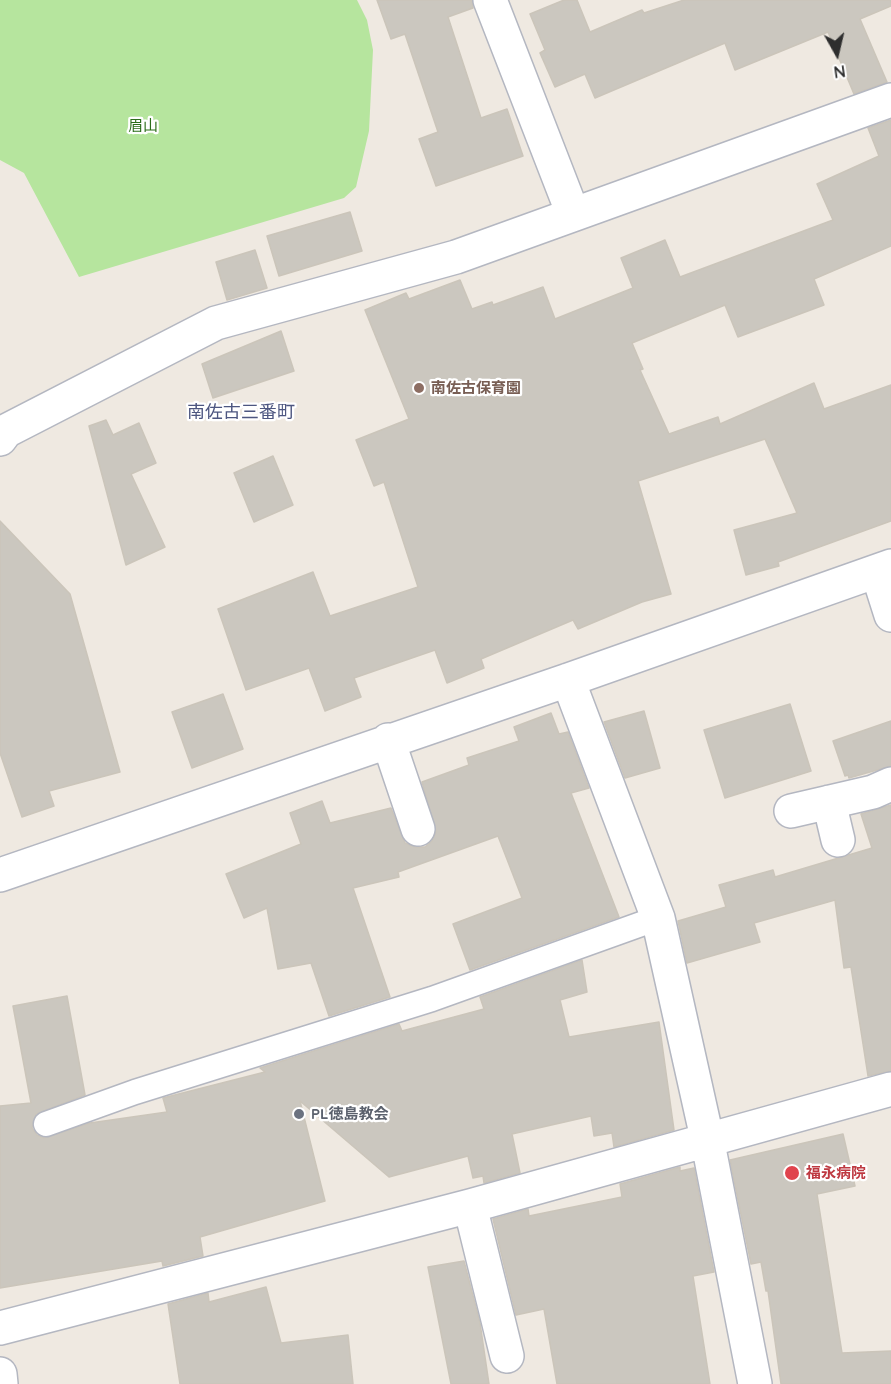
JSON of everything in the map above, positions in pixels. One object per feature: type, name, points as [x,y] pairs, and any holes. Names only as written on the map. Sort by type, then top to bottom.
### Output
[{"type":"street","points":[[490,0],[573,214]]},
{"type":"street","points":[[0,439],[6,431],[216,323],[456,257],[891,100]]},
{"type":"street","points":[[0,875],[568,680],[884,568],[891,615]]},
{"type":"street","points":[[568,680],[658,918],[707,1138],[755,1384]]},
{"type":"street","points":[[388,740],[418,829]]},
{"type":"street","points":[[791,811],[873,792],[891,784]]},
{"type":"street","points":[[829,802],[838,840]]},
{"type":"street","points":[[0,1328],[470,1206],[707,1138],[891,1089]]},
{"type":"street","points":[[470,1206],[507,1356]]},
{"type":"street","points":[[0,1374],[1,1384]]},
{"type":"lane","points":[[46,1124],[135,1092],[432,999],[658,918]]},
{"type":"green space","name":"眉山","points":[[0,0],[357,0],[367,20],[373,50],[369,131],[356,187],[344,198],[79,277],[24,173],[0,160]]},
{"type":"building","points":[[377,0],[472,0],[473,8],[448,17],[481,118],[507,109],[523,156],[436,186],[419,139],[438,132],[405,34],[391,39]]},
{"type":"building","points":[[564,0],[577,0],[590,32],[642,10],[644,13],[684,0],[891,0],[891,6],[860,19],[887,82],[854,94],[828,32],[735,70],[725,43],[595,98],[585,74],[555,87],[540,53],[545,50],[530,14]]},
{"type":"building","points":[[891,120],[891,246],[814,279],[824,305],[738,337],[725,305],[632,343],[643,369],[640,370],[669,434],[718,417],[720,424],[814,383],[824,409],[891,385],[891,521],[778,562],[779,566],[746,575],[734,530],[797,513],[765,439],[638,481],[671,594],[642,602],[578,629],[573,620],[481,659],[484,668],[447,683],[435,650],[354,678],[361,697],[325,711],[309,668],[246,690],[218,609],[313,572],[330,616],[418,587],[384,482],[374,486],[356,440],[409,419],[365,310],[406,293],[409,299],[460,280],[472,309],[492,302],[493,305],[543,287],[555,319],[633,288],[621,258],[665,240],[680,277],[833,220],[817,184],[879,156],[868,128]]},
{"type":"building","points":[[350,212],[362,251],[279,276],[267,236]]},
{"type":"building","points":[[255,250],[267,288],[227,300],[216,262]]},
{"type":"building","points":[[281,331],[294,371],[213,398],[202,364]]},
{"type":"building","points":[[106,420],[113,435],[139,423],[156,463],[131,474],[165,547],[126,565],[89,426]]},
{"type":"building","points":[[273,456],[293,505],[254,522],[234,473]]},
{"type":"building","points":[[0,521],[70,594],[120,772],[49,791],[54,806],[22,817],[0,753]]},
{"type":"building","points":[[223,694],[243,749],[192,768],[172,712]]},
{"type":"building","points":[[790,704],[811,771],[725,798],[704,730]]},
{"type":"building","points":[[644,711],[660,768],[625,778],[604,722]]},
{"type":"building","points":[[551,713],[559,734],[568,732],[589,788],[571,793],[619,917],[470,970],[453,924],[522,898],[498,836],[398,872],[399,877],[353,888],[390,997],[329,1016],[311,963],[278,969],[267,908],[244,918],[226,874],[301,844],[290,813],[322,801],[330,823],[391,808],[405,843],[415,847],[425,847],[432,841],[436,832],[422,782],[469,765],[467,758],[519,741],[514,727]]},
{"type":"building","points":[[891,721],[891,766],[849,778],[848,775],[845,776],[833,741]]},
{"type":"building","points":[[891,805],[891,1071],[868,1076],[851,967],[844,968],[835,900],[754,923],[760,942],[687,963],[678,921],[726,907],[719,885],[773,870],[775,877],[872,848],[861,814]]},
{"type":"building","points":[[582,960],[587,992],[560,1000],[569,1037],[659,1022],[674,1130],[614,1147],[612,1133],[594,1136],[591,1116],[512,1134],[520,1173],[484,1183],[483,1176],[473,1178],[468,1156],[389,1177],[300,1101],[325,1201],[200,1237],[203,1256],[163,1266],[162,1261],[0,1288],[0,1106],[31,1103],[13,1006],[67,996],[85,1095],[36,1114],[32,1128],[37,1135],[44,1138],[90,1123],[167,1112],[163,1098],[265,1072],[260,1068],[399,1024],[402,1031],[484,1009],[480,997]]},
{"type":"building","points":[[843,1134],[855,1186],[817,1194],[842,1353],[891,1351],[891,1384],[781,1384],[768,1291],[766,1291],[761,1262],[751,1264],[730,1160]]},
{"type":"building","points":[[680,1167],[680,1171],[694,1168],[714,1272],[693,1276],[710,1384],[557,1384],[544,1309],[516,1315],[493,1219],[528,1209],[529,1216],[622,1197],[620,1184]]},
{"type":"building","points":[[464,1261],[480,1323],[489,1384],[451,1384],[428,1267]]},
{"type":"building","points":[[266,1287],[281,1343],[348,1335],[353,1384],[180,1384],[168,1304],[208,1293],[209,1302]]},
{"type":"place","name":"南佐古保育園","points":[[419,388]]},
{"type":"place","name":"PL徳島教会","points":[[299,1114]]},
{"type":"place","name":"福永病院","points":[[792,1173]]},
{"type":"district","name":"南佐古三番町","points":[[241,413]]}]
